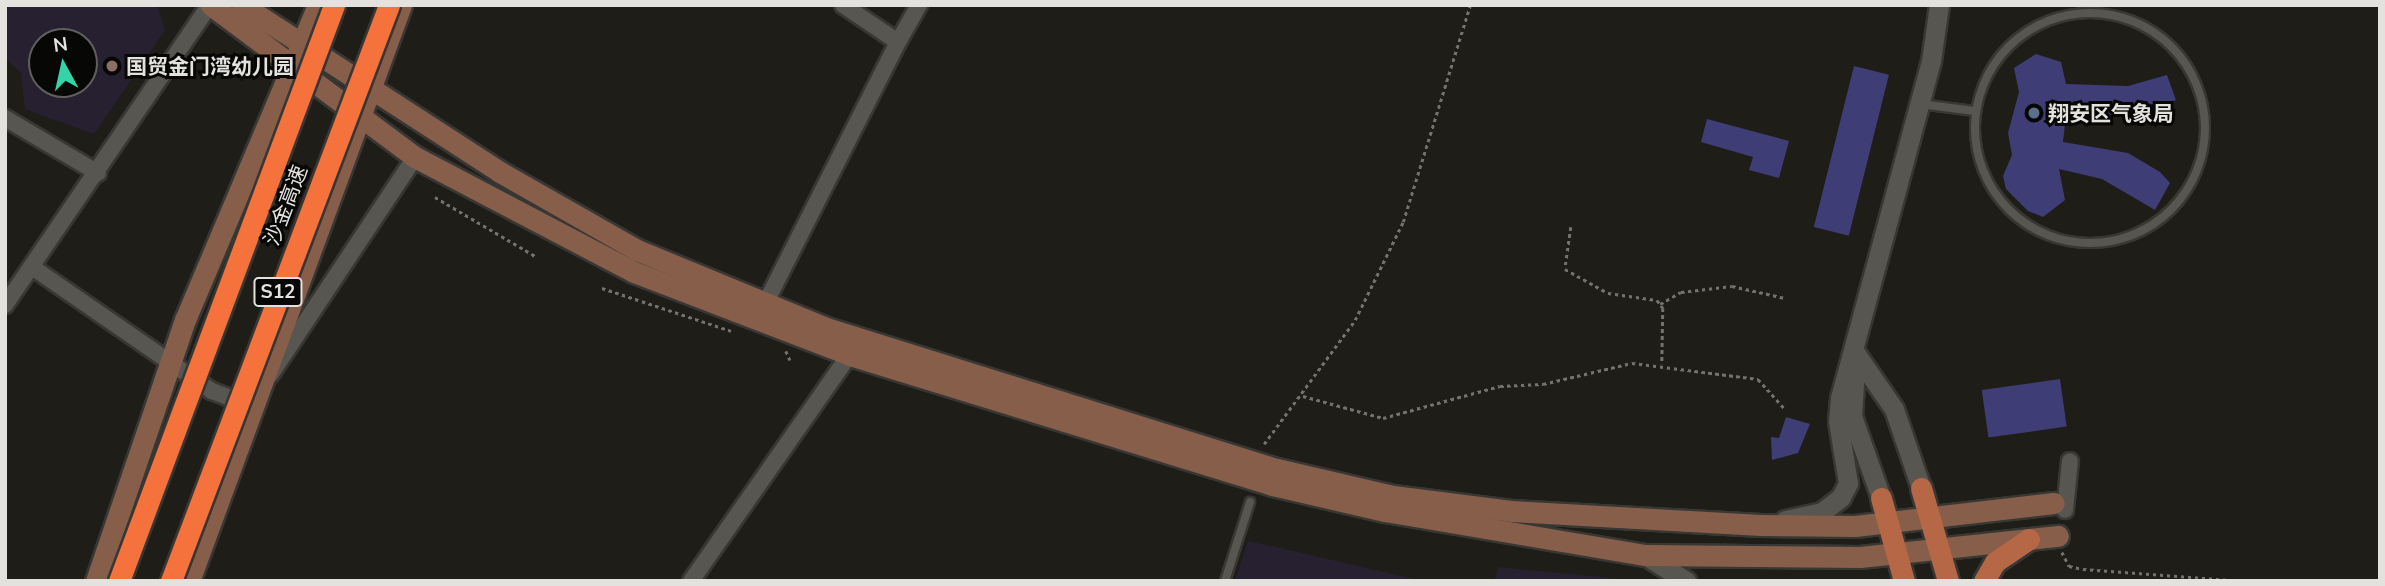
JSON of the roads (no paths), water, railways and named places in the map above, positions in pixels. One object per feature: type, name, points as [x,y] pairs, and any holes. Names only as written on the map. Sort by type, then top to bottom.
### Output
[{"type":"highway","name":"沙金高速","points":[[118,581],[334,5]]},
{"type":"highway","name":"沙金高速","points":[[171,581],[388,5]]},
{"type":"main road","points":[[210,5],[415,157],[634,272],[1272,485],[1385,511],[1645,555],[1895,555],[2058,536]]},
{"type":"main road","points":[[242,5],[369,89],[637,250],[855,347],[1256,463],[1393,496],[1511,511],[1761,525],[1887,523],[2060,506]]},
{"type":"main road","points":[[96,581],[171,362],[318,5]]},
{"type":"main road","points":[[189,581],[401,5]]},
{"type":"main road","points":[[1921,488],[1948,581]]},
{"type":"main road","points":[[1881,498],[1904,581]]},
{"type":"main road","points":[[1984,581],[1996,562],[2029,539]]},
{"type":"street","points":[[5,305],[98,173],[210,5]]},
{"type":"street","points":[[843,5],[898,42]]},
{"type":"street","points":[[764,306],[919,5]]},
{"type":"street","points":[[1761,525],[1822,512],[1840,497],[1848,483],[1848,460],[1838,421],[1840,398],[1856,354],[1920,104],[1938,5]]},
{"type":"street","points":[[5,118],[98,173]]},
{"type":"street","points":[[32,267],[171,362],[229,398],[251,396],[263,385],[415,157]]},
{"type":"street","points":[[691,581],[855,347]]},
{"type":"street","points":[[1856,354],[1894,410],[1921,488]]},
{"type":"street","points":[[1856,354],[1852,416],[1881,498]]},
{"type":"street","points":[[2058,536],[2065,530],[2060,506],[2070,461]]},
{"type":"street","points":[[1645,555],[1686,581]]},
{"type":"lane","points":[[2073,13],[2109,13],[2144,25],[2174,47],[2195,77],[2206,112],[2205,148],[2191,186],[2165,216],[2130,236],[2091,244],[2052,237],[2017,218],[1990,188],[1981,163],[1975,111],[1986,76],[2008,46],[2027,32],[2073,13]]},
{"type":"lane","points":[[1920,104],[1975,111]]},
{"type":"lane","points":[[1225,581],[1250,502]]},
{"type":"place","name":"国贸金门湾幼儿园","points":[[112,66]]},
{"type":"place","name":"翔安区气象局","points":[[2034,113]]}]
